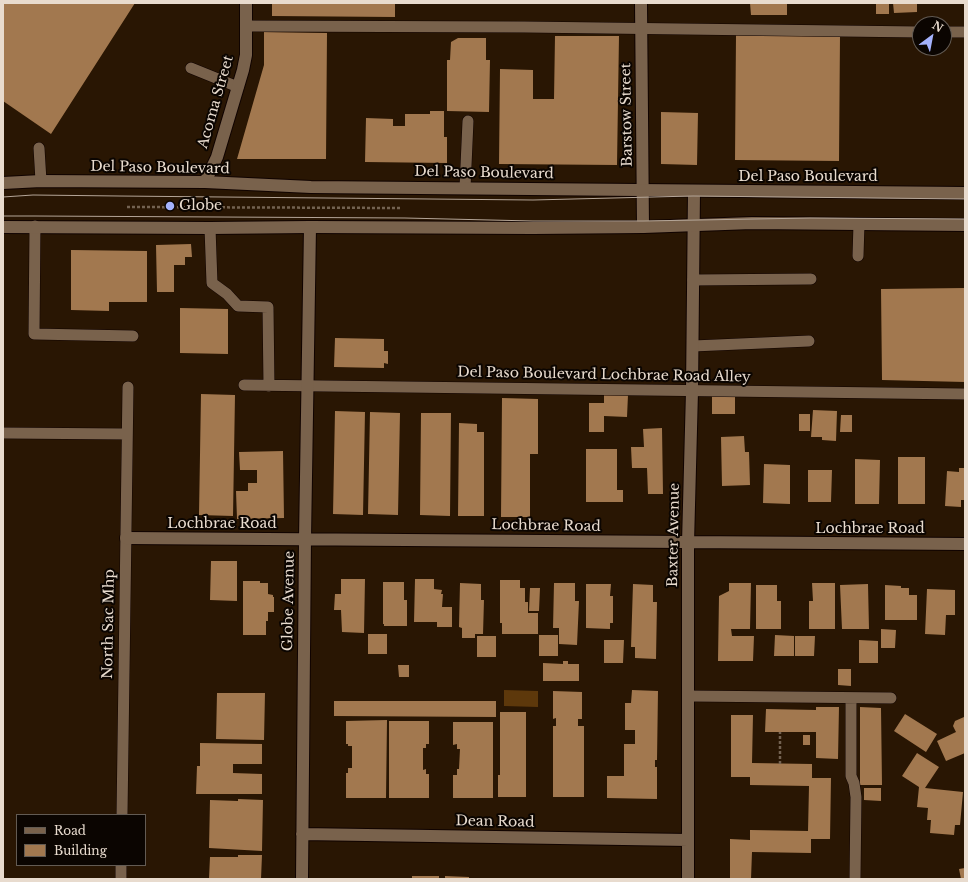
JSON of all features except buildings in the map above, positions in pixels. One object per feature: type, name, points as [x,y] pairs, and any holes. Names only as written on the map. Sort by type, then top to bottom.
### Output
[{"type":"street","name":"Acoma Street","points":[[205,182],[217,157],[243,70],[246,55],[246,3]]},
{"type":"street","name":"Barstow Street","points":[[641,3],[643,227]]},
{"type":"street","name":"Del Paso Boulevard","points":[[3,183],[41,181],[205,182],[311,187],[965,193]]},
{"type":"street","name":"Baxter Avenue","points":[[688,879],[688,543],[692,391],[694,191]]},
{"type":"street","points":[[3,227],[525,228],[643,227],[752,223],[965,225]]},
{"type":"street","name":"Globe Avenue","points":[[302,879],[310,227]]},
{"type":"street","name":"Lochbrae Road","points":[[126,538],[965,544]]},
{"type":"street","name":"Dean Road","points":[[302,834],[688,840]]},
{"type":"lane","points":[[246,26],[912,32]]},
{"type":"lane","points":[[952,32],[965,32]]},
{"type":"lane","points":[[191,68],[238,87]]},
{"type":"lane","points":[[465,188],[468,121]]},
{"type":"lane","points":[[39,148],[41,181]]},
{"type":"lane","points":[[858,256],[859,224]]},
{"type":"lane","points":[[35,226],[34,334],[133,336]]},
{"type":"lane","points":[[210,228],[212,283],[227,294],[238,306],[268,307],[269,386]]},
{"type":"lane","points":[[693,280],[811,279]]},
{"type":"lane","points":[[692,346],[809,341]]},
{"type":"lane","name":"Del Paso Boulevard Lochbrae Road Alley","points":[[244,385],[965,394]]},
{"type":"lane","name":"North Sac Mhp","points":[[122,814],[128,387]]},
{"type":"lane","points":[[3,433],[127,434]]},
{"type":"lane","points":[[688,696],[891,698]]},
{"type":"lane","points":[[851,698],[851,776],[854,783],[856,797],[855,879]]},
{"type":"lane","points":[[121,866],[121,879]]},
{"type":"path","points":[[127,207],[401,208]]},
{"type":"path","points":[[780,732],[780,764]]},
{"type":"shaded area","points":[[504,690],[538,691],[538,707],[504,706]]},
{"type":"tram line","points":[[3,197],[33,195],[533,200],[693,196],[965,199]]},
{"type":"tram line","points":[[3,216],[405,218],[533,221],[810,218],[965,219]]},
{"type":"place","name":"Globe","points":[[170,206]]}]
